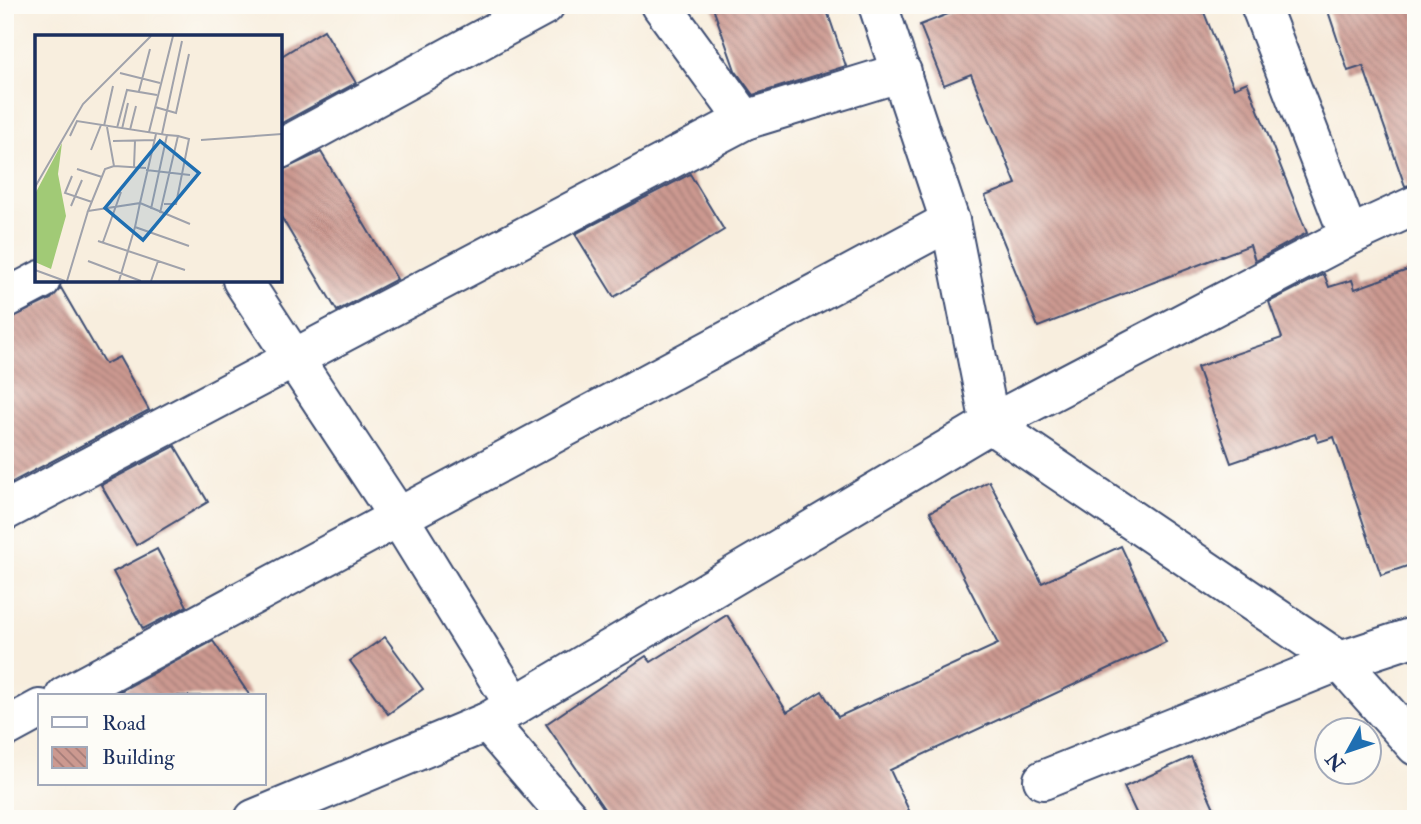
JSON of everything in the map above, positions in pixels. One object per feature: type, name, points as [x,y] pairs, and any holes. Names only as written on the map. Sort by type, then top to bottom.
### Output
[{"type":"street","points":[[282,148],[545,5]]},
{"type":"street","points":[[661,5],[745,120]]},
{"type":"street","points":[[878,5],[950,221],[990,424],[1340,661],[1416,746]]},
{"type":"street","points":[[1260,5],[1349,236]]},
{"type":"street","points":[[5,511],[745,120],[902,72]]},
{"type":"street","points":[[254,819],[501,714],[990,424],[1349,236],[1416,205]]},
{"type":"street","points":[[69,694],[950,221]]},
{"type":"street","points":[[5,299],[36,282]]},
{"type":"street","points":[[243,282],[400,518],[501,714],[570,819]]},
{"type":"street","points":[[1043,780],[1340,661],[1416,636]]},
{"type":"street","points":[[5,728],[38,710]]},
{"type":"building","points":[[712,5],[825,5],[846,66],[753,95],[735,70]]},
{"type":"building","points":[[971,5],[1201,5],[1234,88],[1247,82],[1307,233],[1255,261],[1250,245],[1038,327],[985,196],[1016,184],[971,74],[944,85],[920,25]]},
{"type":"building","points":[[1326,5],[1416,5],[1416,184],[1405,186],[1363,66],[1348,71]]},
{"type":"building","points":[[324,30],[356,83],[282,123],[282,56]]},
{"type":"building","points":[[321,152],[397,279],[337,311],[282,218],[282,170]]},
{"type":"building","points":[[690,174],[724,230],[614,297],[575,234]]},
{"type":"building","points":[[1416,267],[1416,563],[1381,575],[1334,437],[1318,442],[1315,434],[1231,463],[1197,367],[1282,338],[1269,302],[1324,274],[1329,287],[1352,280],[1355,289]]},
{"type":"building","points":[[61,288],[105,364],[119,357],[149,410],[5,486],[5,321],[51,299]]},
{"type":"building","points":[[175,446],[208,502],[136,545],[101,485]]},
{"type":"building","points":[[989,481],[1042,583],[1121,546],[1166,642],[890,770],[913,819],[611,819],[546,724],[646,656],[651,662],[727,615],[787,712],[822,691],[838,717],[998,644],[930,512]]},
{"type":"building","points":[[157,549],[187,606],[143,629],[113,572]]},
{"type":"building","points":[[385,637],[423,689],[388,714],[350,661]]},
{"type":"building","points":[[213,641],[249,694],[115,694]]},
{"type":"building","points":[[1191,757],[1219,819],[1139,819],[1124,787]]}]
